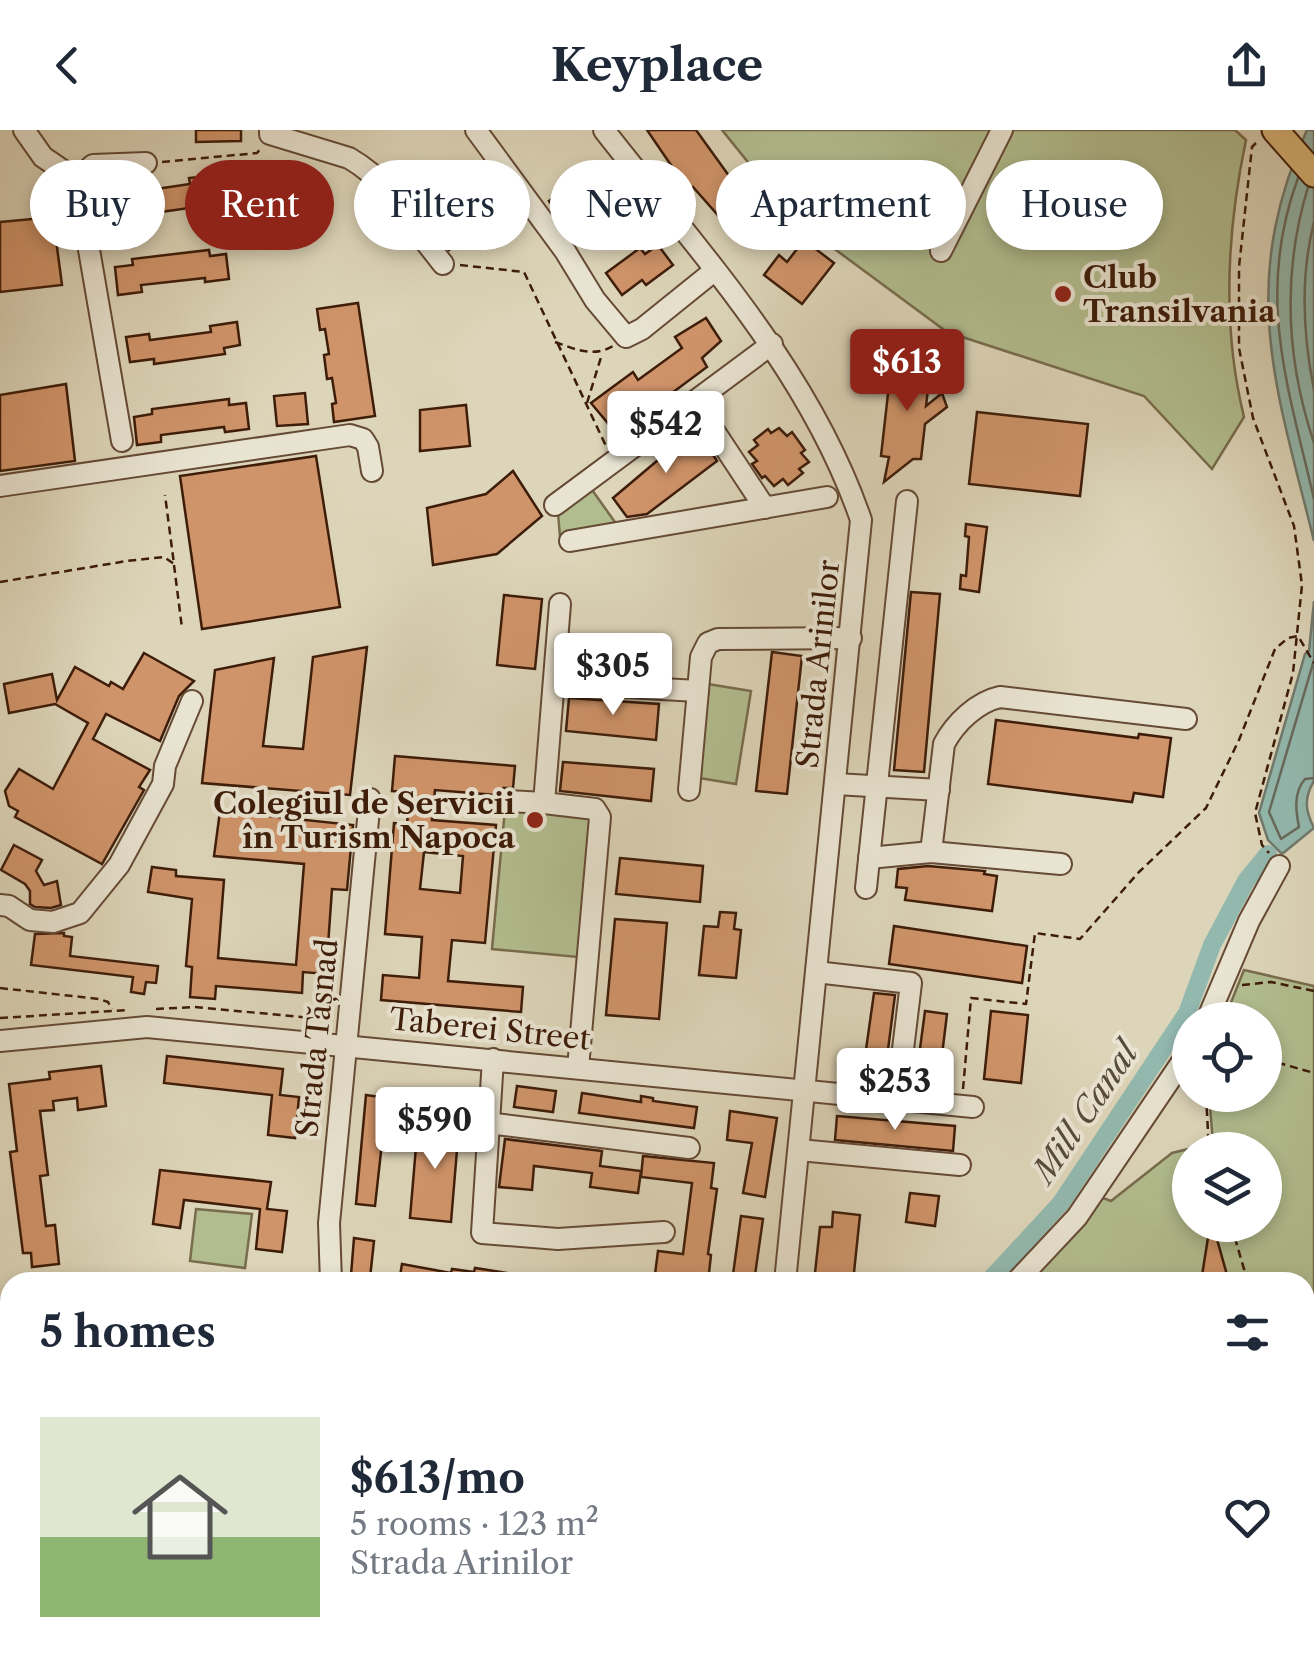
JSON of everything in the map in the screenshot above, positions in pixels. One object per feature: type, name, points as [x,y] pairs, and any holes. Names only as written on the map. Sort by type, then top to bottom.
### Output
[{"type":"main road","points":[[1275,130],[1314,174]]},
{"type":"street","points":[[24,130],[47,160]]},
{"type":"street","points":[[476,130],[566,251],[595,300],[626,337],[642,329],[714,271]]},
{"type":"street","name":"Strada Arinilor","points":[[604,130],[772,344],[830,441],[861,520],[786,1272]]},
{"type":"street","points":[[941,251],[1002,130]]},
{"type":"street","points":[[270,132],[360,165],[373,175],[444,264]]},
{"type":"street","points":[[89,250],[122,441]]},
{"type":"street","points":[[555,506],[772,344]]},
{"type":"street","points":[[694,402],[765,508]]},
{"type":"street","points":[[0,486],[350,435],[363,439],[372,471]]},
{"type":"street","points":[[570,541],[827,498]]},
{"type":"street","points":[[866,888],[907,501]]},
{"type":"street","points":[[544,803],[560,604]]},
{"type":"street","points":[[689,790],[702,656],[708,643],[718,639],[851,638]]},
{"type":"street","points":[[554,683],[698,692]]},
{"type":"street","points":[[931,852],[944,744],[951,730],[986,700],[1000,697],[1186,719]]},
{"type":"street","points":[[0,906],[9,906],[30,920],[54,922],[80,913],[119,865],[154,800],[192,701]]},
{"type":"street","points":[[836,784],[939,790]]},
{"type":"street","name":"Strada Tășnad","points":[[331,1272],[330,1223],[370,799]]},
{"type":"street","points":[[508,801],[595,809],[600,817],[578,1068]]},
{"type":"street","points":[[869,858],[931,852],[1061,864]]},
{"type":"street","points":[[1215,1002],[1249,921],[1280,866]]},
{"type":"street","points":[[816,972],[911,983],[897,1099]]},
{"type":"street","name":"Taberei Street","points":[[0,1041],[147,1026],[966,1106]]},
{"type":"street","points":[[492,1059],[482,1233],[558,1239],[664,1232]]},
{"type":"street","points":[[1025,1272],[1077,1216],[1172,1076]]},
{"type":"street","points":[[488,1123],[689,1148]]},
{"type":"street","points":[[799,1150],[960,1165]]},
{"type":"path","points":[[165,161],[257,153],[270,132]]},
{"type":"path","points":[[1252,147],[1239,267],[1240,348],[1253,418],[1298,545],[1302,585],[1288,694],[1255,813],[1262,845]]},
{"type":"path","points":[[444,264],[524,272],[612,460]]},
{"type":"path","points":[[555,342],[584,352],[602,352],[626,337]]},
{"type":"path","points":[[586,406],[602,352]]},
{"type":"path","points":[[164,495],[182,628]]},
{"type":"path","points":[[0,582],[127,561],[164,558],[174,564]]},
{"type":"path","points":[[1298,636],[1314,663]]},
{"type":"path","points":[[966,1106],[963,1087],[971,998],[1026,1004],[1035,934],[1080,938],[1139,872],[1206,808],[1275,649],[1288,638],[1298,636]]},
{"type":"path","points":[[1237,986],[1271,982],[1314,991]]},
{"type":"path","points":[[0,988],[99,999],[108,1002],[113,1010]]},
{"type":"path","points":[[430,1053],[434,1004]]},
{"type":"path","points":[[1282,1063],[1314,1073]]},
{"type":"path","points":[[1236,1242],[1245,1272]]},
{"type":"green space","name":"Club Transilvania","points":[[722,130],[1235,130],[1246,140],[1231,243],[1230,314],[1244,417],[1212,469],[1144,396],[947,332],[836,250],[966,250],[966,160],[746,160]]},
{"type":"green space","points":[[590,487],[617,525],[560,537],[558,513]]},
{"type":"green space","points":[[708,684],[751,691],[736,784],[693,777]]},
{"type":"green space","points":[[505,809],[591,817],[578,957],[492,949]]},
{"type":"green space","points":[[1244,970],[1314,986],[1314,1272],[1038,1272],[1103,1198],[1111,1201],[1172,1153],[1172,1242],[1282,1242],[1282,1132],[1212,1132],[1210,1112],[1282,1112],[1282,1002],[1231,1002]]},
{"type":"green space","points":[[196,1209],[252,1214],[245,1268],[190,1261]]},
{"type":"water","points":[[1307,130],[1314,130],[1314,541],[1277,384],[1268,288],[1273,238],[1286,186]]},
{"type":"water","points":[[1314,601],[1314,781],[1307,805],[1314,828],[1282,854],[1268,840],[1259,813],[1309,651]]},
{"type":"building","points":[[196,130],[241,130],[241,141],[196,142]]},
{"type":"building","points":[[647,130],[696,130],[718,160],[716,213],[696,190],[696,160],[668,160]]},
{"type":"building","points":[[185,185],[185,209],[165,211],[165,188]]},
{"type":"building","points":[[30,219],[30,250],[57,250],[62,285],[0,292],[0,222]]},
{"type":"building","points":[[209,250],[210,256],[226,254],[229,279],[141,285],[142,292],[118,295],[115,267],[133,265],[132,259]]},
{"type":"building","points":[[637,250],[645,254],[662,250],[673,265],[646,285],[642,280],[622,295],[606,273]]},
{"type":"building","points":[[796,250],[817,250],[834,263],[802,304],[764,275],[779,255],[787,262]]},
{"type":"building","points":[[358,303],[375,416],[334,422],[332,404],[336,403],[324,355],[329,354],[317,309]]},
{"type":"building","points":[[706,318],[721,341],[702,358],[707,367],[641,416],[633,408],[611,427],[591,403],[633,372],[638,380],[682,348],[675,337]]},
{"type":"building","points":[[237,322],[240,345],[224,348],[225,354],[154,364],[154,359],[130,362],[126,337],[149,334],[150,340],[211,332],[210,326]]},
{"type":"building","points":[[892,358],[931,365],[926,406],[942,393],[947,407],[925,424],[921,459],[913,459],[884,482],[889,457],[881,456]]},
{"type":"building","points":[[66,384],[75,461],[0,471],[0,395]]},
{"type":"building","points":[[305,393],[308,424],[277,426],[274,396]]},
{"type":"building","points":[[229,399],[229,405],[246,403],[249,429],[225,432],[224,427],[161,435],[161,442],[137,445],[134,417],[152,414],[152,409]]},
{"type":"building","points":[[466,405],[470,446],[420,451],[420,410]]},
{"type":"building","points":[[977,412],[1088,424],[1080,496],[969,484]]},
{"type":"building","points":[[696,428],[717,461],[647,514],[627,517],[613,498]]},
{"type":"building","points":[[779,428],[787,436],[792,432],[809,462],[788,485],[783,479],[774,486],[765,476],[762,478],[752,464],[757,461],[749,452],[758,445],[754,440],[768,429],[771,433]]},
{"type":"building","points":[[316,456],[340,607],[202,629],[180,476]]},
{"type":"building","points":[[513,471],[542,516],[497,554],[433,565],[427,508],[486,494]]},
{"type":"building","points":[[966,524],[987,527],[979,592],[960,589],[961,575],[966,576]]},
{"type":"building","points":[[911,592],[940,594],[924,772],[894,770]]},
{"type":"building","points":[[504,595],[542,599],[535,669],[497,665]]},
{"type":"building","points":[[367,647],[350,795],[202,783],[215,670],[274,658],[263,746],[303,749],[313,657]]},
{"type":"building","points":[[772,652],[802,656],[787,794],[756,791]]},
{"type":"building","points":[[144,653],[194,681],[179,696],[160,741],[106,714],[93,739],[150,770],[139,787],[144,790],[102,864],[15,817],[18,811],[9,806],[5,791],[19,769],[53,789],[88,723],[55,704],[9,713],[4,684],[52,674],[57,700],[75,667],[109,686],[111,682],[123,689]]},
{"type":"building","points":[[569,698],[659,704],[656,740],[566,731]]},
{"type":"building","points":[[996,720],[1138,738],[1139,734],[1171,738],[1163,797],[1134,793],[1132,802],[988,784]]},
{"type":"building","points":[[395,756],[515,766],[513,788],[503,788],[496,795],[435,790],[432,820],[496,825],[485,943],[452,940],[448,981],[523,987],[521,1012],[381,1000],[383,975],[419,978],[422,937],[385,934],[394,823],[407,824],[410,792],[392,791]],"holes":[[[424,852],[463,856],[460,893],[420,889]]]},
{"type":"building","points":[[563,762],[654,769],[651,801],[560,791]]},
{"type":"building","points":[[220,811],[353,825],[347,890],[332,889],[326,974],[303,972],[302,993],[216,986],[215,999],[190,997],[192,967],[186,966],[192,899],[148,892],[152,867],[176,870],[176,876],[224,880],[218,958],[296,965],[304,864],[214,856]]},
{"type":"building","points":[[14,845],[42,860],[36,871],[44,885],[57,881],[61,905],[35,907],[30,904],[30,891],[25,884],[1,870]]},
{"type":"building","points":[[620,858],[703,866],[700,902],[616,894]]},
{"type":"building","points":[[928,866],[985,871],[984,874],[997,876],[992,911],[905,900],[907,888],[896,887],[898,869]]},
{"type":"building","points":[[720,912],[736,913],[734,929],[741,930],[736,978],[699,975],[704,926],[718,927]]},
{"type":"building","points":[[615,919],[667,923],[659,1019],[606,1015]]},
{"type":"building","points":[[894,926],[1027,946],[1022,983],[889,964]]},
{"type":"building","points":[[64,933],[72,937],[70,956],[158,966],[156,983],[146,982],[144,994],[131,992],[133,977],[31,965],[35,934]]},
{"type":"building","points":[[874,993],[895,995],[884,1081],[862,1078]]},
{"type":"building","points":[[925,1011],[947,1014],[938,1088],[915,1086]]},
{"type":"building","points":[[991,1011],[1028,1015],[1021,1083],[984,1079]]},
{"type":"building","points":[[167,1056],[283,1069],[280,1095],[299,1097],[295,1138],[268,1135],[272,1095],[164,1083]]},
{"type":"building","points":[[101,1066],[106,1106],[78,1110],[77,1098],[53,1101],[54,1110],[40,1111],[48,1175],[40,1176],[46,1226],[55,1225],[59,1264],[32,1267],[31,1253],[23,1253],[10,1152],[17,1151],[9,1084],[50,1079],[49,1072]]},
{"type":"building","points":[[517,1086],[556,1091],[553,1112],[514,1107]]},
{"type":"building","points":[[582,1093],[641,1102],[641,1096],[697,1107],[694,1128],[579,1113]]},
{"type":"building","points":[[366,1095],[387,1098],[375,1206],[356,1204]]},
{"type":"building","points":[[730,1111],[777,1118],[765,1197],[743,1193],[752,1143],[727,1140]]},
{"type":"building","points":[[837,1116],[955,1126],[953,1151],[835,1140]]},
{"type":"building","points":[[418,1123],[459,1126],[451,1222],[410,1218]]},
{"type":"building","points":[[505,1139],[602,1151],[600,1166],[641,1171],[638,1193],[590,1187],[592,1173],[534,1166],[532,1190],[499,1187]]},
{"type":"building","points":[[643,1156],[714,1163],[711,1188],[717,1189],[709,1272],[655,1272],[658,1251],[683,1254],[692,1183],[641,1177]]},
{"type":"building","points":[[160,1170],[271,1182],[267,1209],[287,1211],[282,1252],[256,1249],[260,1209],[184,1200],[180,1228],[153,1224]]},
{"type":"building","points":[[910,1193],[939,1196],[935,1226],[906,1222]]},
{"type":"building","points":[[833,1212],[860,1215],[854,1272],[815,1272],[820,1227],[832,1227]]},
{"type":"building","points":[[741,1216],[763,1219],[755,1272],[733,1272]]},
{"type":"building","points":[[354,1238],[374,1241],[371,1272],[351,1272]]},
{"type":"building","points":[[1207,1242],[1218,1242],[1226,1272],[1203,1272]]},
{"type":"building","points":[[402,1264],[446,1272],[401,1272]]},
{"type":"waterway","name":"Mill Canal","points":[[997,1272],[1061,1203],[1187,1013],[1212,945],[1246,881],[1268,854]]},
{"type":"place","name":"Club Transilvania","points":[[1063,294]]},
{"type":"place","name":"Colegiul de Servicii în Turism Napoca","points":[[535,820]]}]
